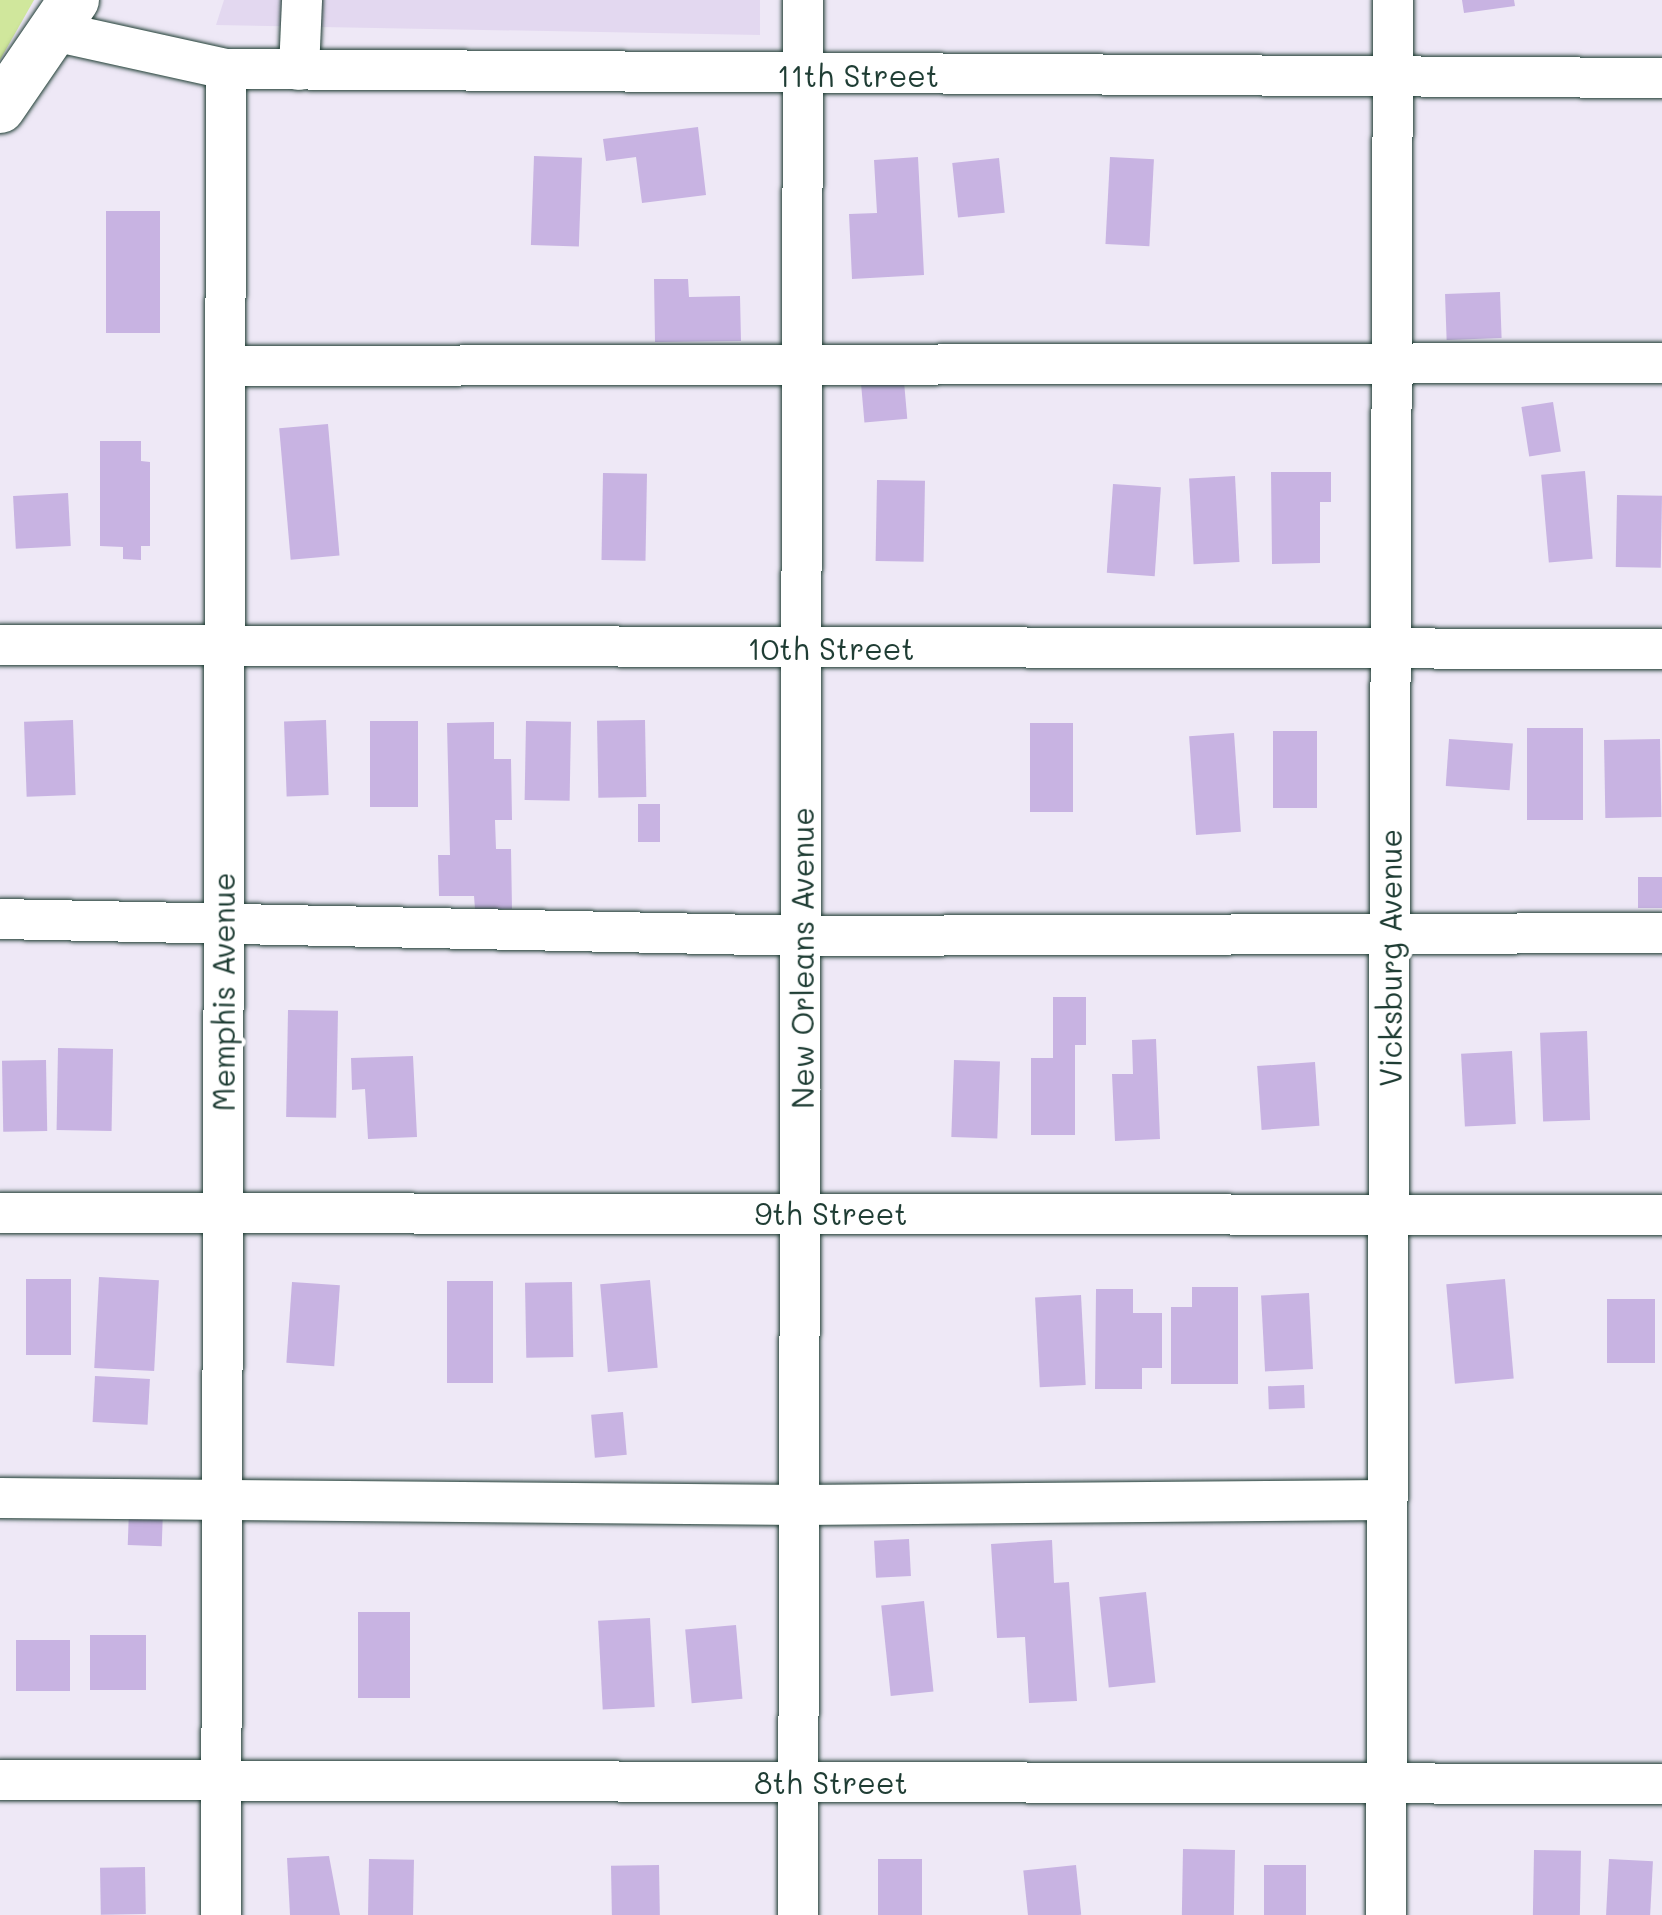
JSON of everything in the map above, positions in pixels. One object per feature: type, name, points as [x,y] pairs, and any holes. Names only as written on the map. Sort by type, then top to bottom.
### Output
[{"type":"main road","points":[[0,108],[66,16]]},
{"type":"street","points":[[300,70],[302,0]]},
{"type":"street","name":"New Orleans Avenue","points":[[798,1915],[803,0]]},
{"type":"street","name":"Vicksburg Avenue","points":[[1386,1915],[1393,0]]},
{"type":"street","name":"11th Street","points":[[66,16],[226,69],[1662,78]]},
{"type":"street","name":"Memphis Avenue","points":[[221,1915],[219,1503],[226,69]]},
{"type":"street","points":[[226,366],[1662,363]]},
{"type":"street","name":"10th Street","points":[[0,645],[1662,649]]},
{"type":"street","points":[[0,919],[803,936],[1662,933]]},
{"type":"street","name":"9th Street","points":[[0,1213],[1662,1215]]},
{"type":"street","points":[[0,1498],[219,1503],[800,1505],[1386,1500]]},
{"type":"street","name":"8th Street","points":[[0,1780],[1662,1784]]},
{"type":"shaded area","points":[[224,0],[760,0],[760,35],[216,25]]},
{"type":"green space","points":[[0,0],[34,0],[0,60]]},
{"type":"building","points":[[1462,0],[1514,0],[1515,6],[1464,13]]},
{"type":"building","points":[[698,127],[706,195],[642,203],[636,157],[606,161],[603,139]]},
{"type":"building","points":[[534,156],[582,158],[579,247],[531,245]]},
{"type":"building","points":[[918,157],[924,275],[852,279],[849,214],[877,213],[874,160]]},
{"type":"building","points":[[1110,157],[1154,159],[1149,246],[1105,244]]},
{"type":"building","points":[[999,158],[1005,213],[958,218],[952,163]]},
{"type":"building","points":[[106,211],[160,211],[160,333],[106,333]]},
{"type":"building","points":[[654,279],[688,279],[689,297],[740,296],[741,341],[655,342]]},
{"type":"building","points":[[1500,292],[1502,338],[1447,340],[1445,294]]},
{"type":"building","points":[[903,370],[907,419],[864,423],[860,374]]},
{"type":"building","points":[[1553,402],[1561,451],[1529,456],[1521,407]]},
{"type":"building","points":[[328,424],[340,555],[291,560],[279,428]]},
{"type":"building","points":[[100,441],[141,441],[141,461],[150,462],[150,546],[141,546],[141,560],[123,559],[123,547],[100,546]]},
{"type":"building","points":[[1585,471],[1593,559],[1549,562],[1541,475]]},
{"type":"building","points":[[1271,472],[1331,472],[1331,502],[1320,502],[1320,563],[1272,564]]},
{"type":"building","points":[[603,473],[647,474],[645,561],[601,560]]},
{"type":"building","points":[[1235,476],[1240,562],[1194,564],[1189,478]]},
{"type":"building","points":[[877,480],[925,481],[924,562],[876,561]]},
{"type":"building","points":[[1113,484],[1161,487],[1155,576],[1107,573]]},
{"type":"building","points":[[68,493],[71,546],[16,549],[13,496]]},
{"type":"building","points":[[1617,495],[1662,496],[1661,568],[1616,567]]},
{"type":"building","points":[[73,720],[76,795],[27,797],[24,722]]},
{"type":"building","points":[[326,720],[329,795],[287,796],[284,721]]},
{"type":"building","points":[[645,720],[646,797],[598,798],[597,721]]},
{"type":"building","points":[[370,721],[418,721],[418,807],[370,807]]},
{"type":"building","points":[[526,721],[571,722],[570,801],[525,800]]},
{"type":"building","points":[[494,722],[494,759],[511,759],[512,820],[495,820],[496,849],[511,849],[512,909],[475,909],[474,896],[439,896],[438,855],[450,855],[447,723]]},
{"type":"building","points":[[1030,723],[1073,723],[1073,812],[1030,812]]},
{"type":"building","points":[[1527,728],[1583,728],[1583,820],[1527,820]]},
{"type":"building","points":[[1273,731],[1317,731],[1317,808],[1273,808]]},
{"type":"building","points":[[1234,733],[1241,832],[1196,835],[1189,736]]},
{"type":"building","points":[[1449,739],[1513,743],[1510,790],[1446,786]]},
{"type":"building","points":[[1660,739],[1661,817],[1605,818],[1604,740]]},
{"type":"building","points":[[638,804],[660,804],[660,842],[638,842]]},
{"type":"building","points":[[1638,877],[1662,877],[1662,908],[1638,908]]},
{"type":"building","points":[[1053,997],[1086,997],[1086,1045],[1075,1045],[1075,1135],[1031,1135],[1031,1058],[1053,1058]]},
{"type":"building","points":[[288,1010],[338,1011],[336,1118],[286,1117]]},
{"type":"building","points":[[1587,1031],[1590,1120],[1543,1122],[1540,1033]]},
{"type":"building","points":[[1156,1039],[1160,1139],[1115,1141],[1112,1074],[1133,1074],[1132,1040]]},
{"type":"building","points":[[58,1048],[113,1049],[112,1131],[57,1130]]},
{"type":"building","points":[[1512,1051],[1516,1124],[1465,1127],[1461,1054]]},
{"type":"building","points":[[413,1056],[417,1137],[368,1139],[365,1089],[352,1090],[351,1058]]},
{"type":"building","points":[[46,1060],[47,1131],[3,1132],[2,1061]]},
{"type":"building","points":[[954,1060],[1000,1062],[997,1139],[951,1137]]},
{"type":"building","points":[[1315,1062],[1319,1126],[1262,1130],[1257,1066]]},
{"type":"building","points":[[99,1277],[159,1280],[154,1371],[94,1368]]},
{"type":"building","points":[[26,1279],[71,1279],[71,1355],[26,1355]]},
{"type":"building","points":[[1505,1279],[1514,1379],[1455,1384],[1446,1284]]},
{"type":"building","points":[[650,1280],[658,1368],[608,1372],[600,1284]]},
{"type":"building","points":[[447,1281],[493,1281],[493,1383],[447,1383]]},
{"type":"building","points":[[292,1282],[340,1285],[334,1366],[286,1363]]},
{"type":"building","points":[[572,1282],[573,1357],[526,1358],[525,1283]]},
{"type":"building","points":[[1192,1287],[1238,1287],[1238,1384],[1171,1384],[1171,1307],[1192,1307]]},
{"type":"building","points":[[1096,1289],[1133,1289],[1133,1313],[1162,1313],[1162,1368],[1142,1368],[1142,1389],[1095,1389]]},
{"type":"building","points":[[1309,1293],[1313,1369],[1265,1371],[1261,1296]]},
{"type":"building","points":[[1081,1295],[1086,1385],[1040,1387],[1035,1297]]},
{"type":"building","points":[[1607,1299],[1655,1299],[1655,1363],[1607,1363]]},
{"type":"building","points":[[95,1376],[150,1379],[148,1425],[93,1422]]},
{"type":"building","points":[[1304,1385],[1305,1408],[1269,1409],[1268,1386]]},
{"type":"building","points":[[623,1412],[627,1455],[595,1458],[591,1415]]},
{"type":"building","points":[[129,1509],[163,1510],[162,1546],[128,1545]]},
{"type":"building","points":[[909,1539],[911,1576],[876,1578],[874,1541]]},
{"type":"building","points":[[1052,1540],[1054,1583],[1069,1582],[1077,1701],[1029,1703],[1025,1637],[997,1638],[991,1544]]},
{"type":"building","points":[[1146,1592],[1156,1683],[1109,1687],[1099,1597]]},
{"type":"building","points":[[924,1601],[934,1692],[891,1696],[881,1605]]},
{"type":"building","points":[[358,1612],[410,1612],[410,1698],[358,1698]]},
{"type":"building","points":[[650,1618],[655,1707],[603,1710],[598,1621]]},
{"type":"building","points":[[736,1625],[742,1699],[692,1703],[685,1629]]},
{"type":"building","points":[[90,1635],[146,1635],[146,1690],[90,1690]]},
{"type":"building","points":[[16,1640],[70,1640],[70,1691],[16,1691]]},
{"type":"building","points":[[1183,1849],[1235,1850],[1234,1915],[1182,1915]]},
{"type":"building","points":[[1534,1850],[1581,1851],[1580,1915],[1533,1915]]},
{"type":"building","points":[[329,1856],[340,1915],[290,1915],[287,1858]]},
{"type":"building","points":[[369,1859],[414,1860],[413,1915],[368,1915]]},
{"type":"building","points":[[878,1859],[922,1859],[922,1915],[878,1915]]},
{"type":"building","points":[[1609,1859],[1653,1861],[1650,1915],[1606,1915]]},
{"type":"building","points":[[659,1865],[660,1915],[612,1915],[611,1866]]},
{"type":"building","points":[[1076,1865],[1081,1915],[1028,1915],[1023,1871]]},
{"type":"building","points":[[1264,1865],[1306,1865],[1306,1915],[1264,1915]]},
{"type":"building","points":[[145,1867],[146,1914],[101,1915],[100,1868]]}]
